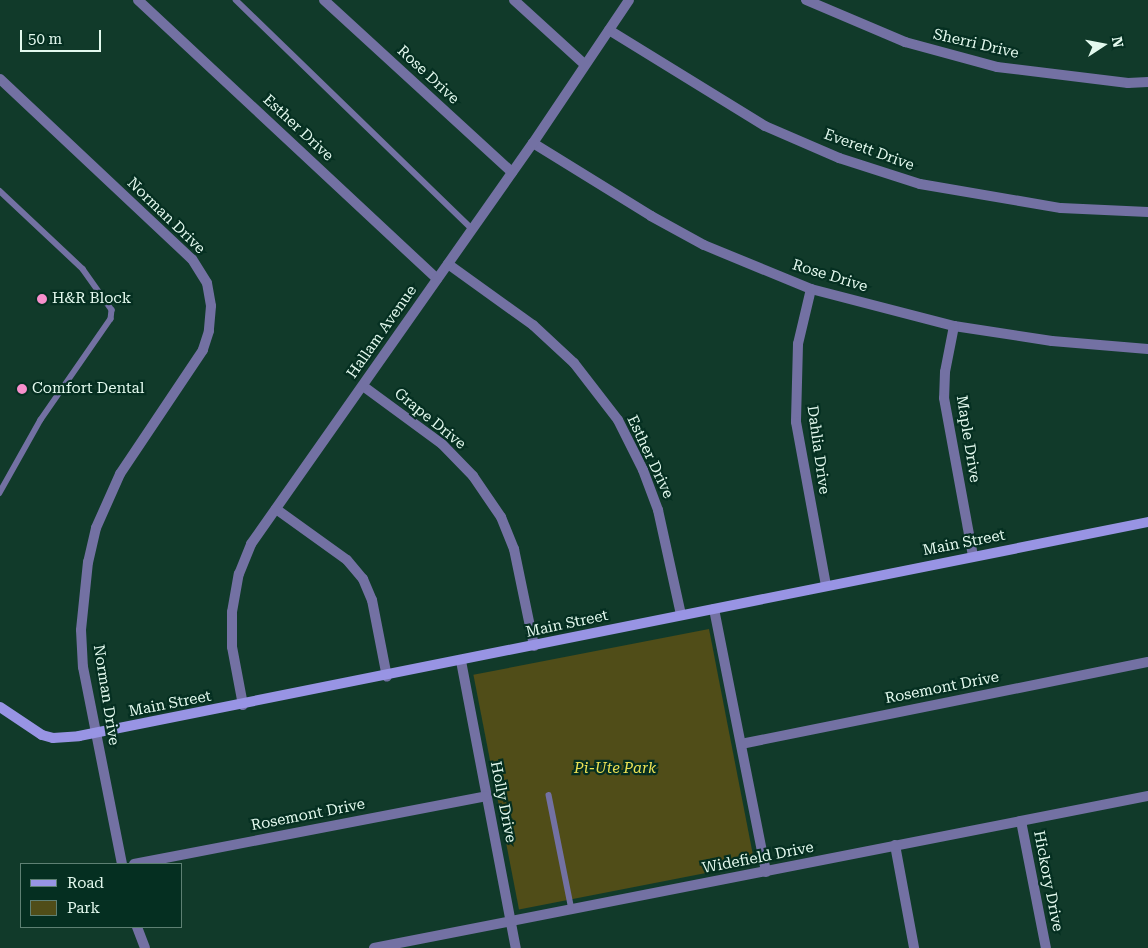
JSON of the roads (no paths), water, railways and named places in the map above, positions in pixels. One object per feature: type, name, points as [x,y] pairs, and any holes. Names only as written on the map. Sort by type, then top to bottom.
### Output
[{"type":"main road","name":"Main Street","points":[[0,707],[30,730],[53,738],[96,734],[387,677],[826,585],[1148,522]]},
{"type":"street","name":"Esther Drive","points":[[138,0],[437,279]]},
{"type":"street","name":"Rose Drive","points":[[324,0],[512,172]]},
{"type":"street","points":[[514,0],[584,64]]},
{"type":"street","name":"Hallam Avenue","points":[[243,705],[232,647],[232,612],[239,574],[251,544],[533,143],[584,64],[629,0]]},
{"type":"street","name":"Sherri Drive","points":[[806,0],[905,42],[996,67],[1128,83],[1148,82]]},
{"type":"street","name":"Everett Drive","points":[[609,30],[765,126],[839,158],[920,184],[1061,208],[1148,212]]},
{"type":"street","name":"Norman Drive","points":[[0,79],[192,258],[207,283],[211,306],[209,332],[203,350],[120,474],[96,528],[88,562],[81,630],[83,667],[122,863]]},
{"type":"street","name":"Rose Drive","points":[[533,143],[651,216],[704,245],[811,289],[954,326],[1052,341],[1148,349]]},
{"type":"street","name":"Esther Drive","points":[[448,264],[533,325],[574,363],[618,420],[643,470],[658,510],[681,615]]},
{"type":"street","name":"Dahlia Drive","points":[[811,289],[798,344],[796,422],[826,585]]},
{"type":"street","name":"Maple Drive","points":[[954,326],[945,372],[944,398],[973,556]]},
{"type":"street","name":"Grape Drive","points":[[363,386],[442,444],[473,476],[501,517],[514,550],[534,646]]},
{"type":"street","points":[[276,509],[347,560],[363,579],[372,600],[387,677]]},
{"type":"street","points":[[714,609],[766,872]]},
{"type":"street","name":"Holly Drive","points":[[461,661],[516,948]]},
{"type":"street","name":"Rosemont Drive","points":[[741,744],[1148,662]]},
{"type":"street","name":"Rosemont Drive","points":[[139,863],[486,796]]},
{"type":"street","name":"Widefield Drive","points":[[379,948],[1148,796]]},
{"type":"street","name":"Hickory Drive","points":[[1021,820],[1046,948]]},
{"type":"street","points":[[895,845],[914,948]]},
{"type":"street","points":[[137,928],[145,948]]},
{"type":"lane","points":[[236,0],[472,229]]},
{"type":"lane","points":[[0,191],[83,269],[112,310],[111,320],[41,420],[0,494]]},
{"type":"lane","points":[[549,795],[572,910]]},
{"type":"place","name":"H&R Block","points":[[42,299]]},
{"type":"place","name":"Comfort Dental","points":[[22,389]]},
{"type":"park label","name":"Pi-Ute Park","points":[[615,769]]}]
